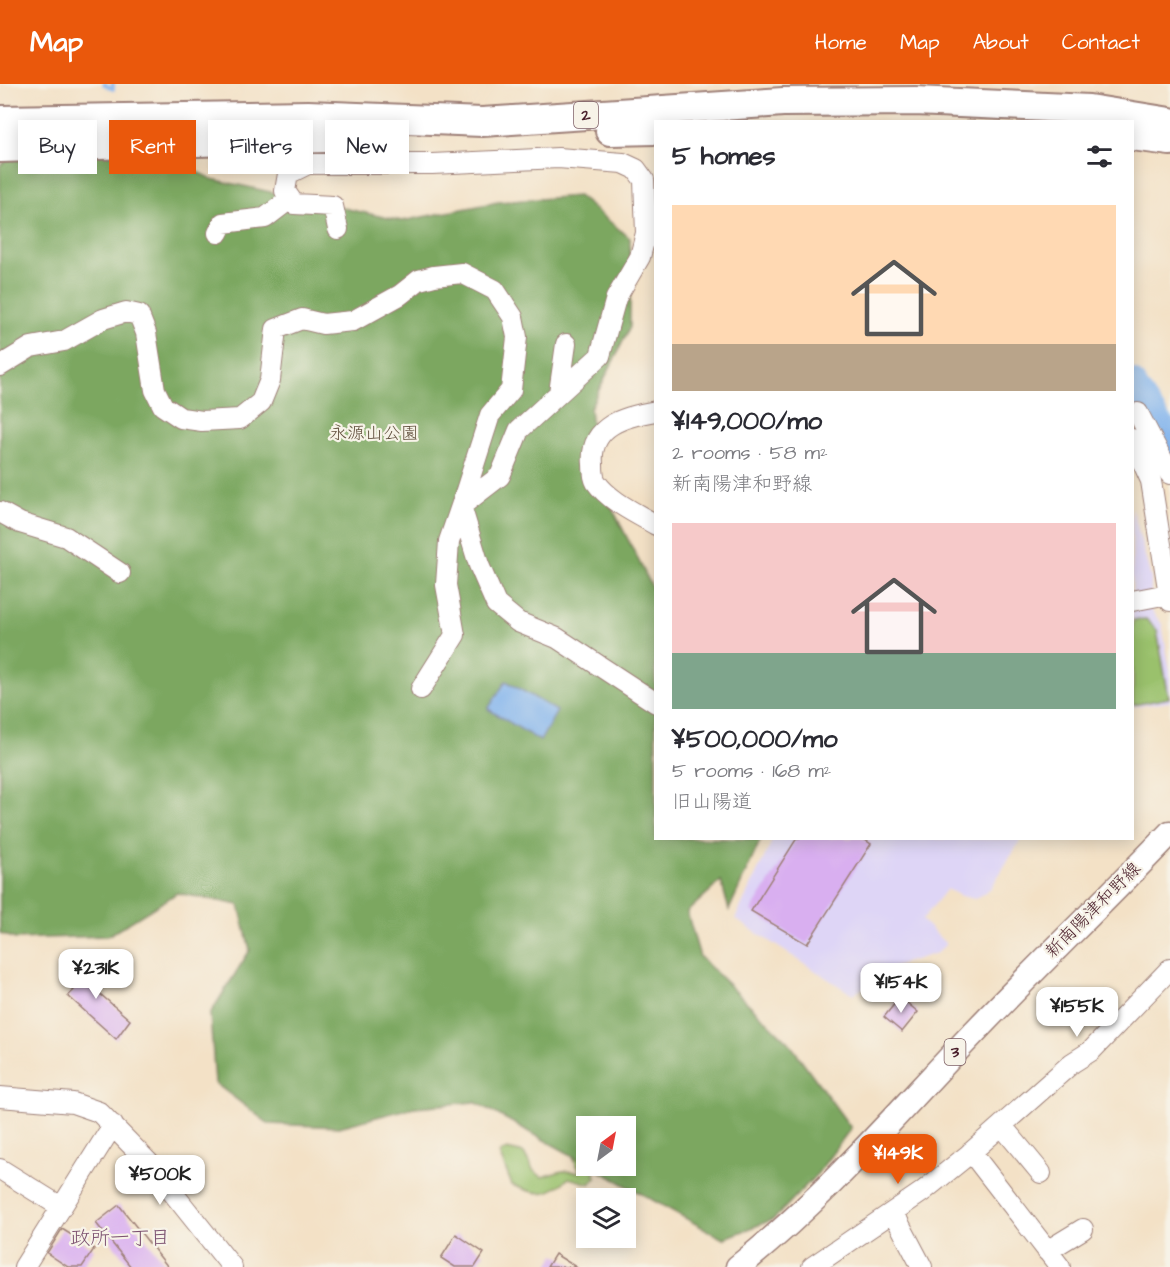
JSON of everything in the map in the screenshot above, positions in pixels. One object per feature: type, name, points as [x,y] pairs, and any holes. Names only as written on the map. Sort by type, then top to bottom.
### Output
[{"type":"highway","name":"2","points":[[0,120],[308,116],[482,122],[783,102],[915,101],[1089,109],[1170,122]]},
{"type":"highway","name":"2","points":[[0,148],[654,130]]},
{"type":"highway","points":[[1134,136],[1170,141]]},
{"type":"main road","name":"新南陽津和野線","points":[[738,1267],[778,1235],[825,1189],[1045,958],[1170,833]]},
{"type":"street","points":[[338,229],[333,206],[294,204],[285,191],[288,174],[308,164],[432,164],[558,158],[623,163],[636,169],[644,180],[646,233],[640,257],[616,298],[600,356],[519,430],[500,476],[461,506]]},
{"type":"street","points":[[218,233],[223,223],[265,218],[290,199]]},
{"type":"street","points":[[0,366],[31,347],[64,341],[103,319],[126,312],[139,315],[146,333],[155,390],[164,406],[182,418],[202,421],[240,419],[261,402],[270,380],[276,329],[302,319],[323,324],[353,321],[400,295],[418,280],[462,273],[495,290],[513,317],[517,337],[511,390],[490,415],[449,541],[446,585],[454,634],[421,689]]},
{"type":"street","points":[[559,393],[566,344]]},
{"type":"street","points":[[654,412],[613,422],[601,433],[592,457],[594,480],[607,494],[654,524]]},
{"type":"street","points":[[1138,413],[1169,468]]},
{"type":"street","points":[[1134,444],[1150,481],[1169,597],[1134,601]]},
{"type":"street","points":[[461,506],[479,566],[496,604],[518,622],[557,638],[654,702]]},
{"type":"street","points":[[0,512],[20,523],[66,537],[120,573]]},
{"type":"street","points":[[812,1267],[893,1212],[971,1152],[1072,1063],[1091,1051],[1170,969]]},
{"type":"street","points":[[0,1097],[73,1102],[99,1112],[149,1163],[232,1267]]},
{"type":"street","points":[[24,1267],[113,1125]]},
{"type":"street","points":[[1002,1126],[1041,1173]]},
{"type":"street","points":[[971,1152],[1060,1267]]},
{"type":"street","points":[[0,1169],[61,1207]]},
{"type":"street","points":[[893,1212],[922,1267]]},
{"type":"street","points":[[1047,1251],[1083,1229]]},
{"type":"shaded area","points":[[1134,514],[1151,578],[1151,610],[1162,624],[1170,671],[1170,702],[1134,707]]},
{"type":"shaded area","points":[[773,840],[1020,840],[991,888],[975,899],[961,896],[947,889],[922,920],[946,944],[937,953],[895,966],[853,995],[735,919]]},
{"type":"green space","name":"永源山公園","points":[[109,135],[109,174],[196,174],[196,172],[212,179],[402,221],[498,202],[578,196],[630,238],[630,327],[590,408],[598,480],[654,591],[654,840],[761,840],[729,910],[721,881],[687,912],[700,957],[790,1044],[851,1128],[818,1173],[774,1219],[723,1239],[636,1191],[636,1188],[631,1188],[609,1176],[636,1176],[636,1116],[576,1116],[576,1158],[475,1102],[415,1107],[339,1127],[269,1124],[215,1083],[210,1014],[250,950],[239,905],[177,893],[108,936],[15,939],[0,933],[0,165],[18,157],[18,174],[97,174],[97,138]]},
{"type":"green space","points":[[1146,619],[1157,630],[1169,698],[1134,705],[1134,620]]},
{"type":"green space","points":[[576,1133],[576,1163],[564,1136]]},
{"type":"green space","points":[[507,1149],[524,1153],[533,1170],[542,1177],[562,1171],[576,1172],[576,1176],[596,1177],[590,1184],[569,1178],[555,1189],[536,1193],[512,1185],[499,1153]]},
{"type":"water","points":[[506,681],[557,711],[540,741],[488,709]]},
{"type":"building","points":[[796,840],[865,840],[871,844],[807,944],[751,911]]},
{"type":"building","points":[[89,959],[101,970],[93,978],[101,986],[99,993],[130,1020],[116,1039],[68,996],[74,990],[66,982]]},
{"type":"building","points":[[900,997],[918,1012],[902,1032],[884,1017]]},
{"type":"building","points":[[119,1205],[168,1267],[131,1267],[96,1223]]},
{"type":"building","points":[[62,1229],[94,1249],[82,1267],[68,1267],[47,1253]]},
{"type":"building","points":[[456,1234],[484,1253],[475,1267],[455,1267],[441,1258]]},
{"type":"building","points":[[555,1254],[576,1267],[547,1267]]},
{"type":"waterway","points":[[104,84],[113,89],[113,84]]},
{"type":"waterway","points":[[1134,384],[1164,428],[1170,444]]},
{"type":"district","name":"政所一丁目","points":[[120,1238]]}]
